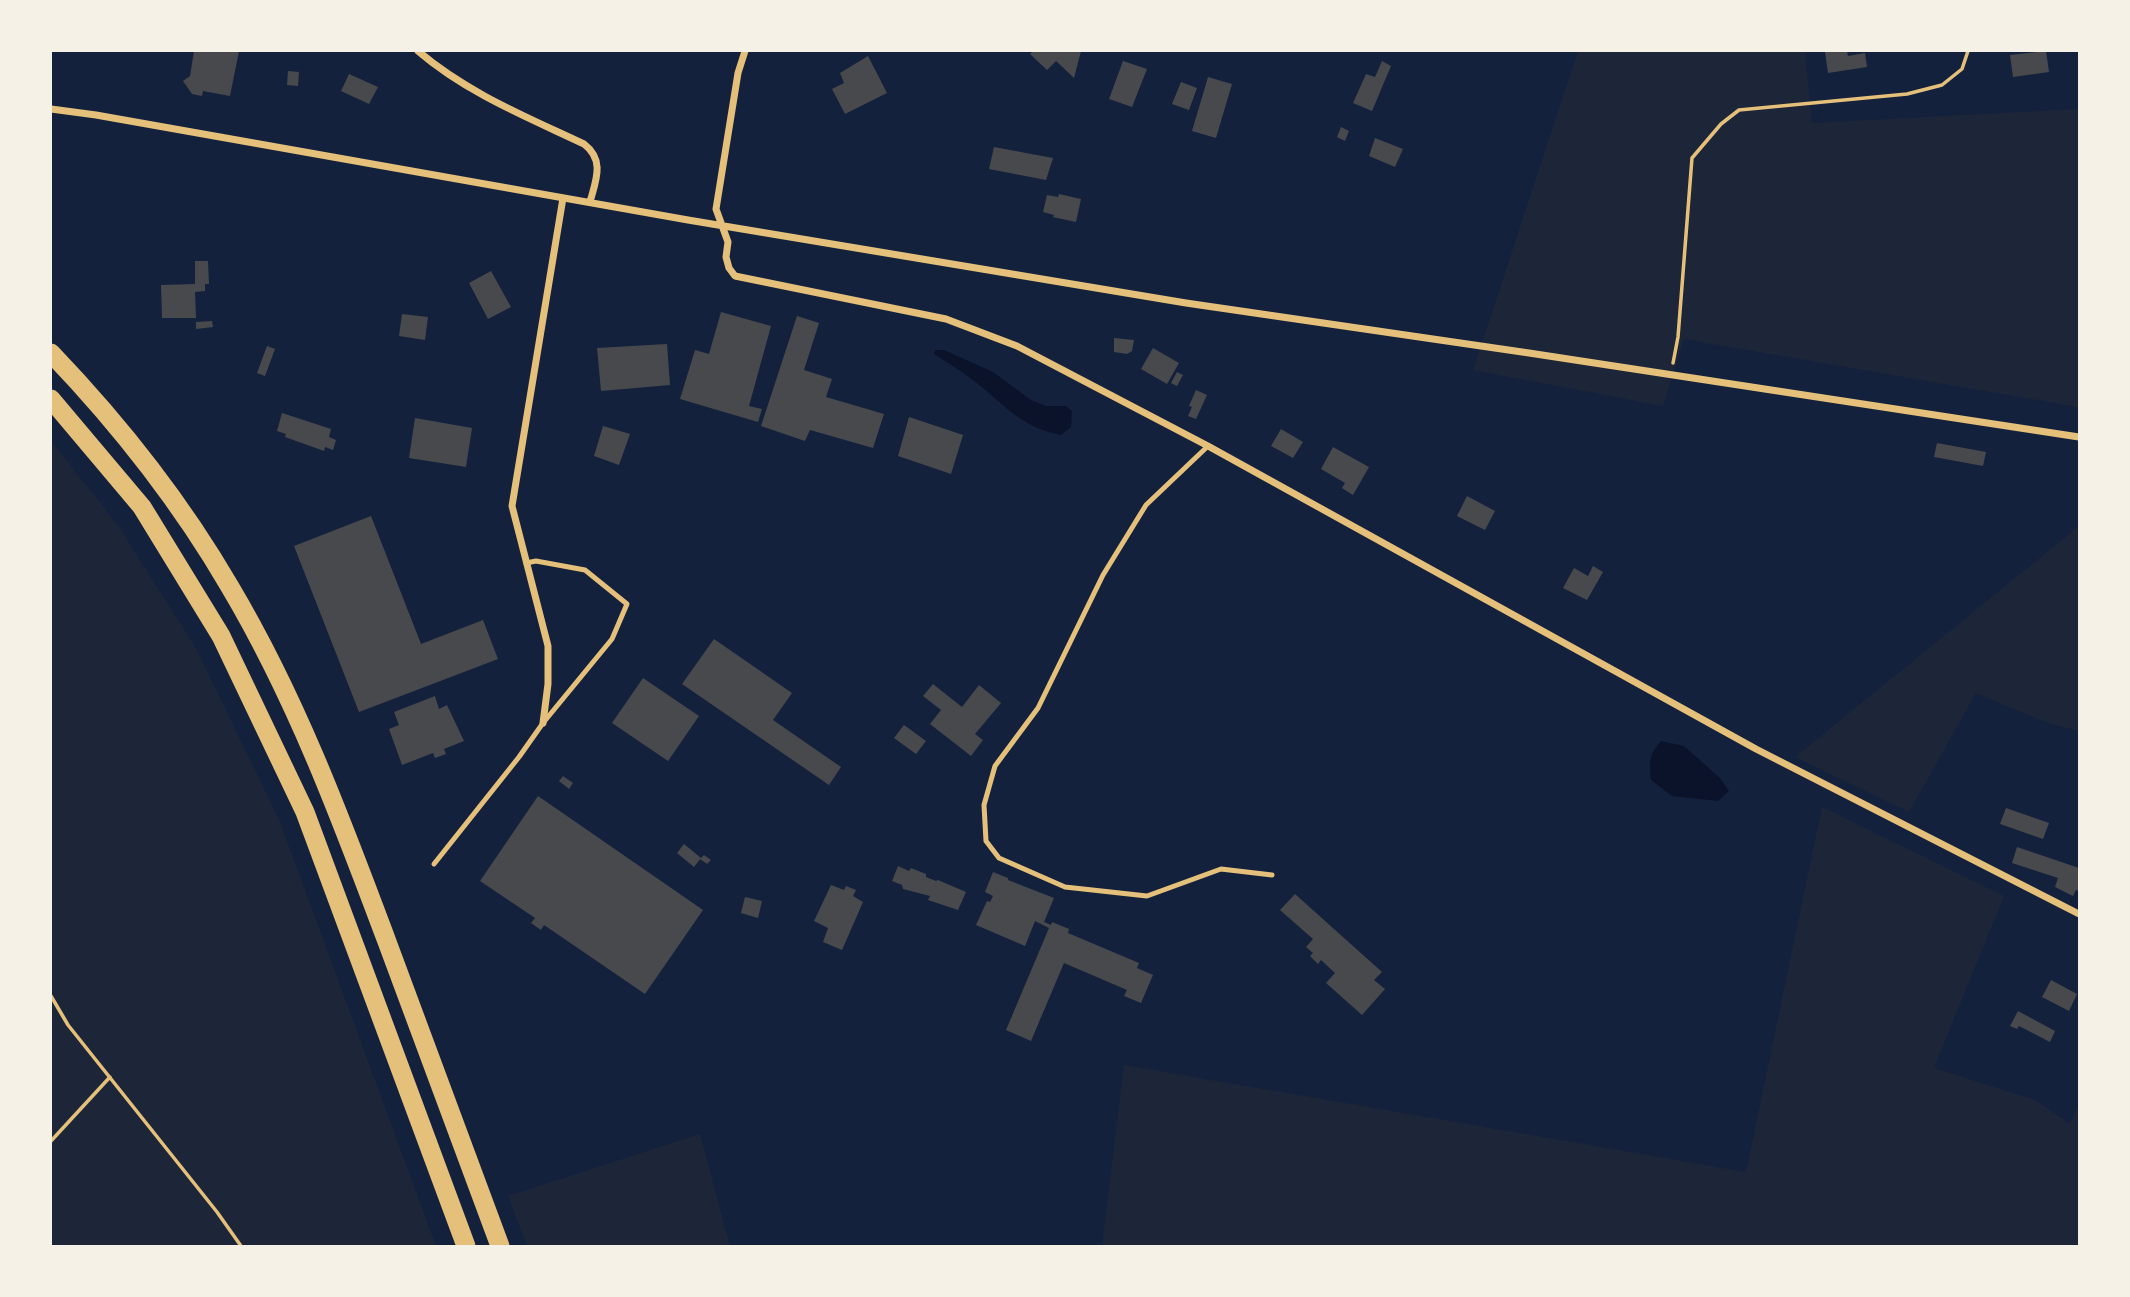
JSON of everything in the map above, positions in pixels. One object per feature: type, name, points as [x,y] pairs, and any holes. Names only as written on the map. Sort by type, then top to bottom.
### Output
[{"type":"highway","points":[[51,352],[96,400],[147,462],[192,526],[267,653],[346,832],[500,1246]]},
{"type":"highway","points":[[51,399],[142,507],[221,636],[305,811],[466,1246]]},
{"type":"street","points":[[418,51],[483,96],[584,144],[595,152],[597,163],[590,202]]},
{"type":"street","points":[[745,51],[738,73],[716,209],[728,242],[726,257],[729,268],[735,276],[946,319],[1017,346],[1208,446],[1756,749],[2079,914]]},
{"type":"street","points":[[51,109],[1185,303],[2079,437]]},
{"type":"street","points":[[542,723],[548,684],[548,646],[512,506],[563,198]]},
{"type":"lane","points":[[1208,446],[1146,505],[1103,575],[1038,708],[995,766],[984,805],[986,841],[999,858],[1065,887],[1147,896],[1221,869],[1272,875]]},
{"type":"lane","points":[[433,864],[519,757],[542,723],[612,639],[628,604],[585,570],[536,561],[526,563]]},
{"type":"path","points":[[1671,375],[1678,337],[1692,158],[1721,124],[1739,110],[1907,94],[1942,85],[1962,69],[1968,51]]},
{"type":"path","points":[[51,996],[68,1025],[241,1246]]},
{"type":"path","points":[[51,1141],[110,1077]]},
{"type":"shaded area","points":[[1578,51],[1805,51],[1812,123],[2079,109],[2079,409],[1684,339],[1663,406],[1473,370]]},
{"type":"shaded area","points":[[935,350],[944,350],[993,372],[1031,400],[1046,406],[1066,406],[1072,411],[1071,427],[1061,435],[1022,420],[966,375],[934,354]]},
{"type":"shaded area","points":[[51,441],[117,524],[197,650],[280,822],[436,1246],[51,1246]]},
{"type":"shaded area","points":[[2079,526],[2079,731],[2048,723],[1976,693],[1909,812],[1795,757]]},
{"type":"shaded area","points":[[1661,741],[1684,746],[1720,778],[1729,791],[1718,801],[1672,796],[1651,780],[1651,759]]},
{"type":"shaded area","points":[[1822,807],[2004,896],[1934,1068],[2035,1100],[2069,1123],[2079,1106],[2079,1246],[1102,1246],[1124,1065],[1746,1172]]},
{"type":"shaded area","points":[[700,1134],[730,1246],[527,1246],[508,1196]]},
{"type":"building","points":[[194,51],[239,51],[230,96],[203,91],[202,96],[192,94],[183,81],[190,76]]},
{"type":"building","points":[[1033,51],[1081,51],[1074,78],[1056,61],[1047,70],[1030,54]]},
{"type":"building","points":[[1847,51],[1848,56],[1865,53],[1867,67],[1828,73],[1825,52]]},
{"type":"building","points":[[2046,51],[2049,72],[2013,77],[2010,55]]},
{"type":"building","points":[[868,56],[887,93],[845,114],[832,89],[844,83],[840,73]]},
{"type":"building","points":[[1123,61],[1147,69],[1132,107],[1109,99]]},
{"type":"building","points":[[1382,61],[1391,66],[1372,111],[1353,103],[1366,74],[1375,77]]},
{"type":"building","points":[[288,71],[299,72],[298,86],[287,85]]},
{"type":"building","points":[[349,74],[378,87],[369,104],[341,91]]},
{"type":"building","points":[[1208,77],[1232,84],[1216,138],[1192,131]]},
{"type":"building","points":[[1181,82],[1197,88],[1189,110],[1172,104]]},
{"type":"building","points":[[1341,127],[1349,131],[1345,141],[1337,137]]},
{"type":"building","points":[[1375,138],[1403,149],[1395,167],[1369,156]]},
{"type":"building","points":[[994,147],[1053,158],[1046,180],[989,169]]},
{"type":"building","points":[[1059,194],[1081,199],[1076,222],[1043,212],[1047,195],[1058,197]]},
{"type":"building","points":[[195,261],[208,261],[209,284],[205,284],[205,291],[195,292],[196,318],[162,318],[161,285],[195,284]]},
{"type":"building","points":[[491,271],[511,307],[488,319],[469,283]]},
{"type":"building","points":[[721,312],[771,326],[749,406],[762,409],[758,422],[680,399],[695,350],[709,354]]},
{"type":"building","points":[[402,314],[428,317],[425,340],[399,336]]},
{"type":"building","points":[[797,316],[819,323],[804,370],[832,379],[826,397],[884,414],[873,448],[810,430],[805,441],[761,426]]},
{"type":"building","points":[[212,321],[213,327],[196,329],[196,322]]},
{"type":"building","points":[[1114,338],[1134,340],[1132,351],[1127,354],[1114,352]]},
{"type":"building","points":[[667,344],[670,385],[601,391],[597,348]]},
{"type":"building","points":[[267,346],[275,349],[265,376],[257,373]]},
{"type":"building","points":[[1153,348],[1179,363],[1167,384],[1141,369]]},
{"type":"building","points":[[1177,372],[1183,375],[1177,386],[1171,383]]},
{"type":"building","points":[[1196,390],[1207,395],[1196,419],[1188,416]]},
{"type":"building","points":[[282,413],[331,429],[329,437],[336,440],[333,450],[325,447],[324,451],[285,437],[286,434],[277,431]]},
{"type":"building","points":[[909,417],[963,435],[951,474],[898,456]]},
{"type":"building","points":[[415,418],[472,428],[466,467],[409,458]]},
{"type":"building","points":[[603,426],[630,434],[619,465],[594,456]]},
{"type":"building","points":[[1281,429],[1303,442],[1293,458],[1271,446]]},
{"type":"building","points":[[1937,443],[1986,452],[1983,466],[1934,457]]},
{"type":"building","points":[[1333,447],[1369,467],[1353,495],[1342,488],[1345,483],[1321,469]]},
{"type":"building","points":[[1467,496],[1495,511],[1485,530],[1457,516]]},
{"type":"building","points":[[371,516],[421,644],[483,620],[498,659],[359,712],[294,546]]},
{"type":"building","points":[[1593,566],[1603,572],[1587,600],[1563,588],[1574,568],[1588,576]]},
{"type":"building","points":[[714,639],[792,693],[773,720],[841,767],[829,785],[682,684]]},
{"type":"building","points":[[643,678],[699,716],[668,761],[612,723]]},
{"type":"building","points":[[933,684],[962,707],[979,685],[1001,703],[975,734],[983,740],[971,756],[930,724],[941,710],[923,696]]},
{"type":"building","points":[[435,696],[439,709],[447,705],[464,741],[444,749],[446,754],[435,758],[433,753],[402,765],[389,729],[399,725],[394,712]]},
{"type":"building","points":[[904,725],[926,741],[916,754],[894,738]]},
{"type":"building","points":[[563,776],[573,783],[569,789],[559,781]]},
{"type":"building","points":[[538,796],[703,910],[645,994],[544,925],[541,930],[531,923],[535,918],[480,881]]},
{"type":"building","points":[[2006,808],[2049,823],[2043,839],[2000,824]]},
{"type":"building","points":[[684,844],[701,858],[694,867],[677,853]]},
{"type":"building","points":[[2017,847],[2079,868],[2079,891],[2076,890],[2073,896],[2055,887],[2058,878],[2012,863]]},
{"type":"building","points":[[704,855],[711,860],[707,864],[700,859]]},
{"type":"building","points":[[898,866],[909,871],[911,868],[926,874],[926,877],[966,892],[958,910],[928,900],[930,896],[903,889],[902,885],[892,881]]},
{"type":"building","points":[[993,872],[1054,898],[1044,922],[1051,925],[1052,922],[1069,929],[1068,933],[1139,963],[1137,968],[1153,975],[1141,1003],[1124,996],[1127,990],[1064,963],[1031,1041],[1006,1030],[1049,928],[1035,921],[1025,946],[976,925],[987,901],[990,902],[993,896],[985,892]]},
{"type":"building","points":[[831,885],[844,890],[846,886],[856,890],[853,896],[863,902],[842,950],[823,942],[828,928],[814,921]]},
{"type":"building","points":[[1295,894],[1382,972],[1374,980],[1385,989],[1362,1015],[1326,983],[1335,973],[1321,960],[1318,964],[1310,956],[1313,953],[1306,947],[1313,939],[1280,910]]},
{"type":"building","points":[[745,897],[762,901],[758,918],[741,913]]},
{"type":"building","points":[[2051,980],[2077,994],[2069,1011],[2042,997]]},
{"type":"building","points":[[2018,1011],[2055,1031],[2050,1042],[2019,1026],[2017,1029],[2010,1026]]}]
